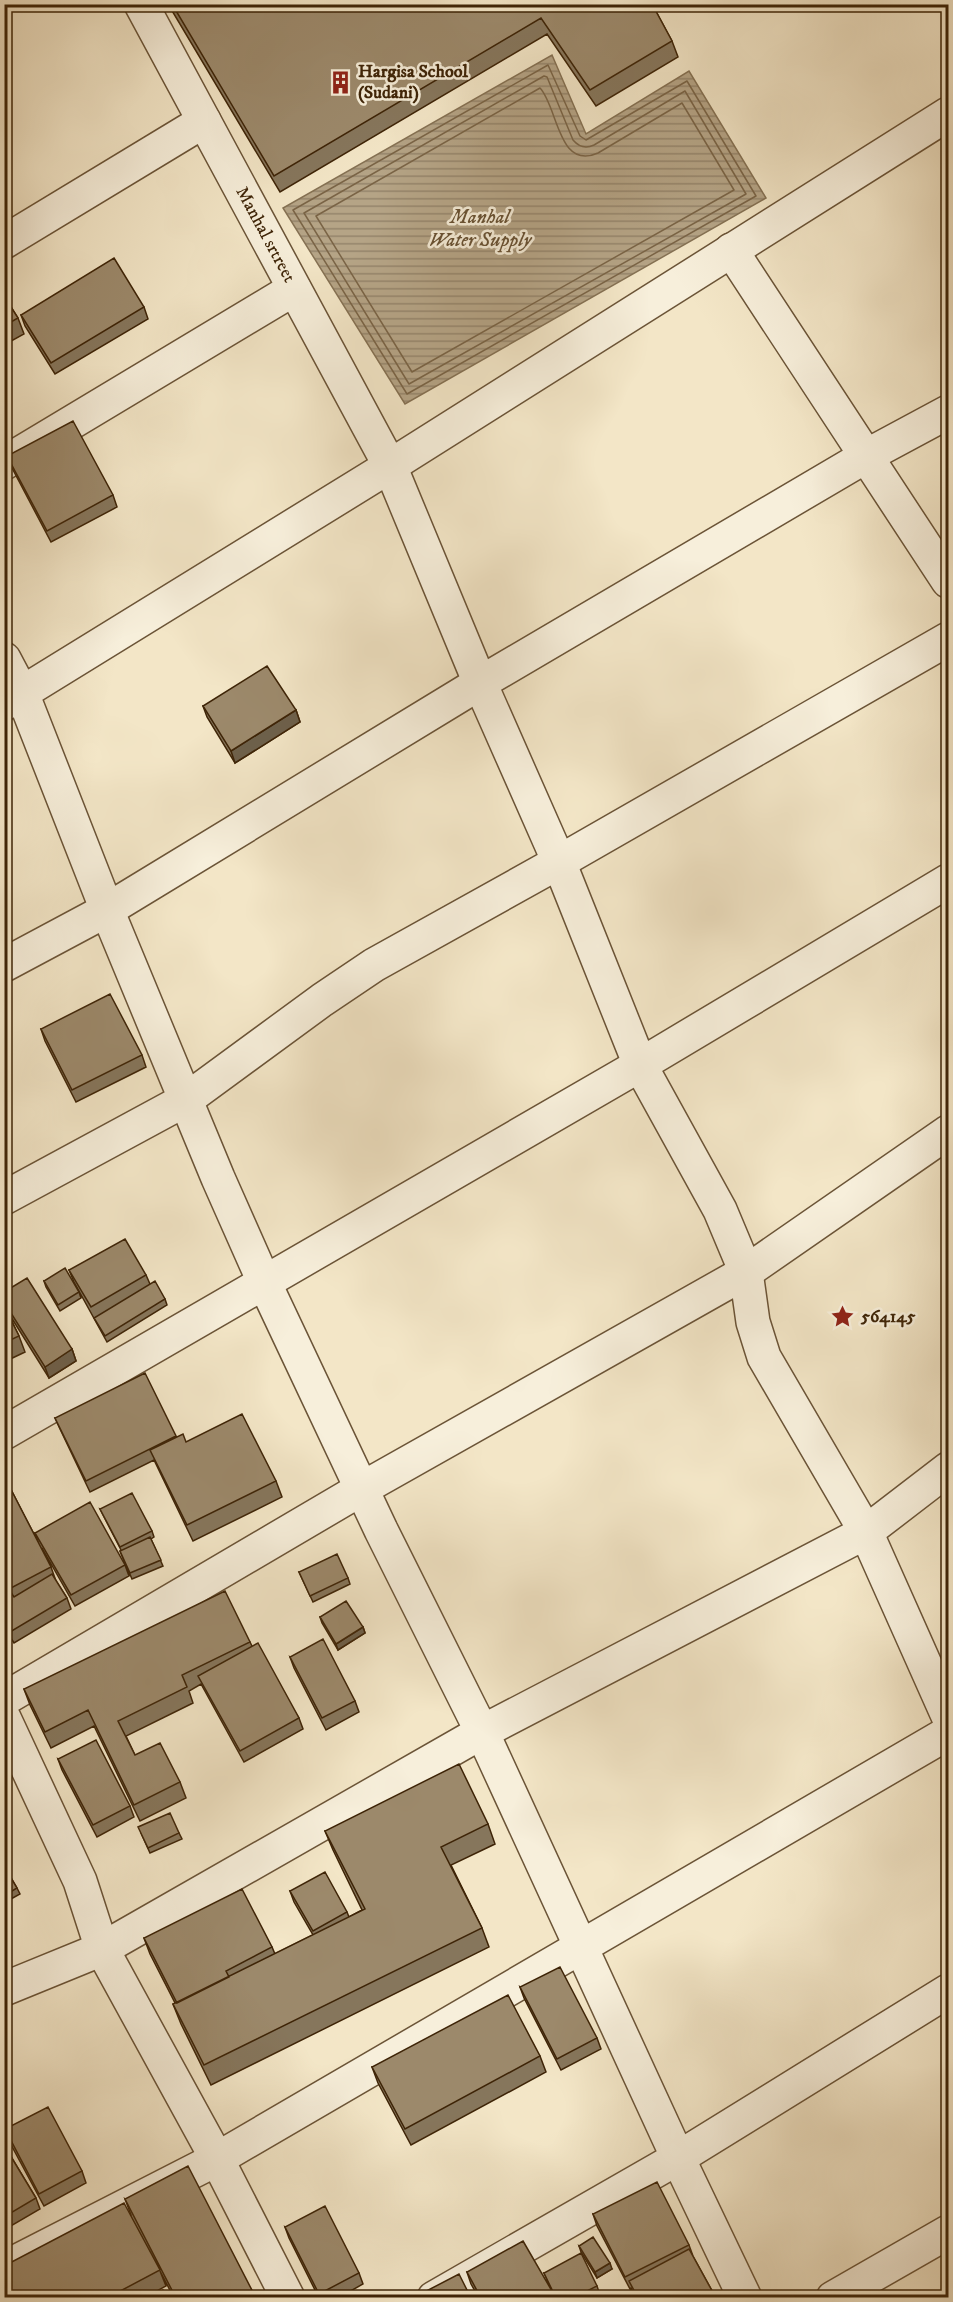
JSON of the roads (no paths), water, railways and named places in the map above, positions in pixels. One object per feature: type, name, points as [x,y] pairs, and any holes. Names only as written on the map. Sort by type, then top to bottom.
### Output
[{"type":"street","name":"Manhal srtreet","points":[[141,4],[390,466],[480,683],[559,862],[640,1065],[720,1210],[746,1272],[753,1322],[764,1357],[866,1532],[948,1716]]},
{"type":"street","points":[[13,699],[390,466],[948,114]]},
{"type":"street","points":[[4,243],[204,121]]},
{"type":"street","points":[[731,250],[868,455],[948,581]]},
{"type":"street","points":[[4,464],[294,289]]},
{"type":"street","points":[[4,964],[107,910],[480,683],[868,455],[948,412]]},
{"type":"street","points":[[4,1198],[187,1099],[322,1000],[374,965],[948,639]]},
{"type":"street","points":[[4,659],[13,699],[107,910],[218,1178],[265,1284],[381,1530],[482,1732],[745,2298]]},
{"type":"street","points":[[4,1433],[640,1065],[948,881]]},
{"type":"street","points":[[4,1699],[363,1488],[746,1272],[948,1132]]},
{"type":"street","points":[[4,1989],[102,1949],[482,1732],[866,1532],[948,1469]]},
{"type":"street","points":[[4,1718],[80,1881],[102,1949],[217,2159],[288,2298]]},
{"type":"street","points":[[4,2268],[217,2159],[948,1733]]},
{"type":"street","points":[[434,2298],[678,2158],[948,1991]]},
{"type":"street","points":[[833,2298],[948,2232]]},
{"type":"water","name":"Manhal Water Supply","points":[[552,55],[586,134],[689,71],[766,198],[405,404],[283,208]]},
{"type":"place","name":"Hargisa School (Sudani)","points":[[340,82]]},
{"type":"place","name":"564145","points":[[843,1317]]}]
